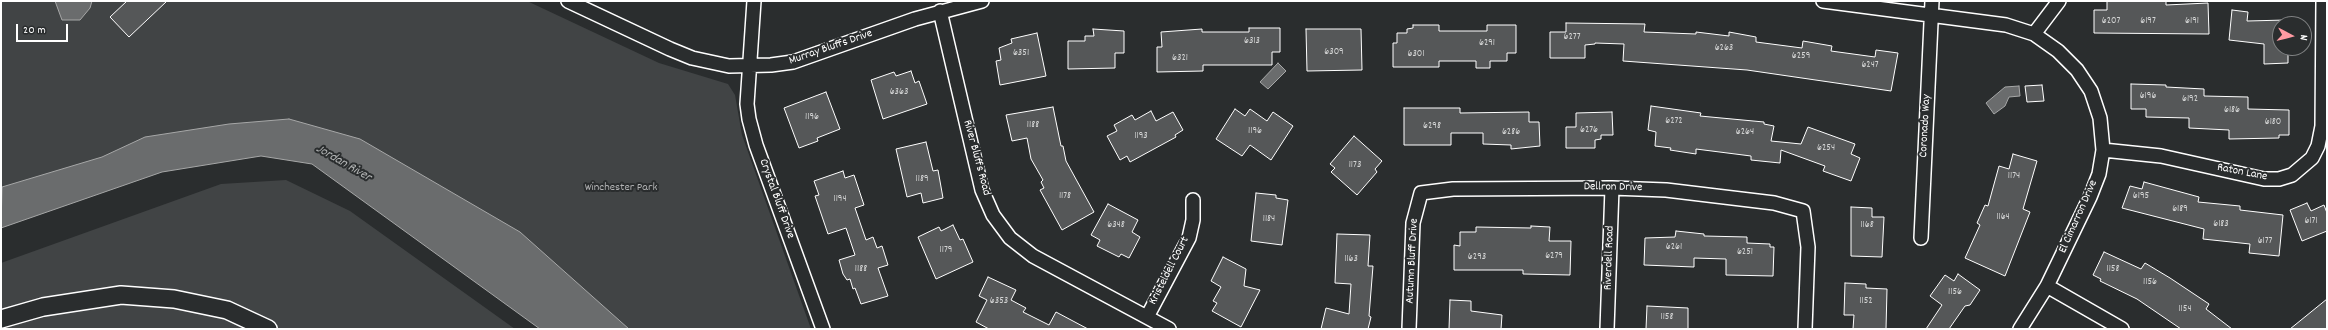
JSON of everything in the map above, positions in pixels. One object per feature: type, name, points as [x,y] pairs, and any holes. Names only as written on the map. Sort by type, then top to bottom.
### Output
[{"type":"street","name":"Murray Bluffs Drive","points":[[568,1],[692,58],[729,66],[750,66],[794,62],[859,38],[940,12],[982,1]]},
{"type":"street","name":"Crystal Bluff Drive","points":[[754,1],[747,104],[756,145],[823,329]]},
{"type":"street","points":[[1823,1],[1931,7]]},
{"type":"street","points":[[2034,34],[2059,1]]},
{"type":"street","name":"Raton Lane","points":[[2103,150],[2161,156],[2264,179],[2279,179],[2292,175],[2312,158],[2318,146],[2322,126],[2323,1]]},
{"type":"street","name":"El Cimarron Drive","points":[[1931,7],[2006,25],[2034,34],[2058,51],[2077,70],[2091,91],[2100,118],[2103,150],[2099,174],[2090,197],[2047,286],[2020,329]]},
{"type":"street","name":"Coronado Way","points":[[1921,238],[1931,7]]},
{"type":"street","name":"River Bluffs Road","points":[[940,12],[982,190],[993,215],[1010,238],[1033,256],[1169,329]]},
{"type":"street","name":"Dellron Drive","points":[[1421,193],[1453,189],[1612,188],[1666,190],[1774,203],[1804,211],[1808,247],[1805,329]]},
{"type":"street","name":"Riverdell Road","points":[[1608,329],[1612,188]]},
{"type":"street","name":"Autumn Bluff Drive","points":[[1409,329],[1413,223],[1421,193]]},
{"type":"street","name":"Kristeldell Court","points":[[1147,317],[1188,238],[1193,220],[1193,200]]},
{"type":"street","points":[[2047,286],[2122,329]]},
{"type":"street","points":[[1,319],[43,307],[121,295],[174,299],[227,310],[268,329]]},
{"type":"green space","name":"Winchester Park","points":[[1,1],[527,1],[659,63],[728,84],[735,95],[742,135],[811,329],[589,329],[274,137],[1,206]]},
{"type":"green space","points":[[286,180],[350,211],[515,329],[1,329],[1,263],[221,184]]},
{"type":"water","points":[[55,1],[92,1],[90,8],[80,20],[62,20]]},
{"type":"water","points":[[1278,63],[1286,71],[1268,89],[1260,82]]},
{"type":"water","points":[[2019,86],[2020,96],[2009,97],[2005,106],[1994,114],[1986,103],[2005,87]]},
{"type":"water","name":"Jordan River","points":[[289,119],[360,139],[520,232],[629,329],[540,329],[312,164],[261,156],[162,172],[1,228],[2,187],[102,157],[145,137],[229,124]]},
{"type":"building","points":[[127,1],[167,1],[129,37],[110,17]]},
{"type":"building","points":[[2107,1],[2166,1],[2166,5],[2208,3],[2209,34],[2094,33],[2094,10],[2107,10]]},
{"type":"building","points":[[2232,10],[2248,12],[2247,21],[2272,20],[2272,56],[2288,56],[2288,63],[2264,64],[2264,44],[2229,40]]},
{"type":"building","points":[[1566,23],[1645,24],[1644,32],[1696,34],[1696,32],[1729,36],[1729,32],[1756,37],[1756,42],[1802,48],[1803,41],[1832,46],[1831,51],[1875,57],[1876,50],[1898,53],[1891,91],[1747,70],[1623,61],[1624,44],[1595,43],[1585,45],[1585,58],[1550,58],[1550,32],[1566,32]]},
{"type":"building","points":[[1413,25],[1439,25],[1439,31],[1487,31],[1487,25],[1516,25],[1516,53],[1507,53],[1507,61],[1490,61],[1490,68],[1476,68],[1476,61],[1439,61],[1439,67],[1393,67],[1393,43],[1397,43],[1397,33],[1407,33],[1407,29],[1413,28]]},
{"type":"building","points":[[1249,28],[1280,28],[1280,52],[1272,52],[1272,65],[1203,65],[1203,71],[1157,72],[1157,47],[1162,47],[1161,32],[1202,29],[1202,32],[1249,32]]},
{"type":"building","points":[[1093,29],[1124,31],[1124,53],[1115,53],[1115,68],[1068,69],[1068,41],[1085,41],[1085,36],[1094,36]]},
{"type":"building","points":[[1306,29],[1361,29],[1362,70],[1307,71]]},
{"type":"building","points":[[1037,33],[1046,76],[1000,85],[996,61],[1001,60],[999,48],[1012,43],[1011,39]]},
{"type":"building","points":[[911,71],[915,83],[919,81],[927,104],[883,119],[871,80],[894,72],[896,76]]},
{"type":"building","points":[[2131,84],[2166,85],[2166,87],[2204,89],[2204,96],[2248,97],[2248,109],[2289,110],[2289,135],[2279,135],[2279,138],[2229,139],[2229,130],[2189,128],[2189,118],[2146,117],[2146,109],[2131,109]]},
{"type":"building","points":[[2042,85],[2044,101],[2027,102],[2025,86]]},
{"type":"building","points":[[826,92],[840,129],[817,138],[818,141],[799,148],[784,108]]},
{"type":"building","points":[[1651,106],[1701,113],[1700,116],[1764,122],[1764,124],[1774,126],[1771,141],[1801,144],[1808,127],[1855,144],[1851,154],[1860,158],[1851,181],[1823,171],[1825,166],[1781,150],[1780,163],[1751,160],[1751,156],[1696,149],[1696,154],[1670,150],[1671,148],[1655,146],[1656,132],[1648,130]]},
{"type":"building","points":[[1053,107],[1061,146],[1063,146],[1066,161],[1094,212],[1062,230],[1040,190],[1044,188],[1041,182],[1043,180],[1031,159],[1027,138],[1012,141],[1006,115]]},
{"type":"building","points":[[1404,108],[1460,108],[1460,113],[1529,112],[1529,122],[1539,122],[1540,146],[1511,149],[1511,145],[1483,144],[1483,133],[1451,133],[1451,145],[1404,145]]},
{"type":"building","points":[[1235,109],[1245,116],[1250,109],[1267,121],[1273,112],[1293,126],[1271,160],[1250,145],[1242,156],[1216,139]]},
{"type":"building","points":[[1151,111],[1156,121],[1173,112],[1183,130],[1175,135],[1176,137],[1130,162],[1127,156],[1120,160],[1107,136],[1117,131],[1114,125],[1132,115],[1135,120]]},
{"type":"building","points":[[1612,112],[1613,135],[1601,135],[1601,139],[1595,140],[1595,148],[1566,148],[1566,127],[1576,127],[1576,113]]},
{"type":"building","points":[[1354,136],[1382,161],[1375,169],[1377,172],[1357,195],[1331,172],[1335,168],[1330,164]]},
{"type":"building","points":[[926,142],[933,171],[938,170],[943,198],[923,203],[921,193],[907,197],[896,149]]},
{"type":"building","points":[[2013,154],[2037,161],[2023,209],[2030,212],[2005,276],[1965,258],[1980,225],[1977,223],[1985,205],[1988,206],[1999,166],[2009,169]]},
{"type":"building","points":[[843,171],[845,178],[854,175],[864,205],[855,208],[866,240],[873,237],[877,248],[882,246],[888,265],[878,268],[888,296],[861,304],[855,288],[853,289],[850,279],[847,280],[843,274],[839,260],[855,255],[846,228],[828,234],[815,196],[819,195],[814,181]]},
{"type":"building","points":[[2144,182],[2199,197],[2198,202],[2240,206],[2240,210],[2283,215],[2279,256],[2249,253],[2250,244],[2203,239],[2204,229],[2122,208],[2130,186],[2142,189]]},
{"type":"building","points":[[1256,193],[1276,195],[1276,198],[1288,200],[1282,245],[1251,241]]},
{"type":"building","points":[[2307,203],[2311,211],[2324,205],[2327,213],[2327,231],[2302,241],[2290,210]]},
{"type":"building","points":[[1108,204],[1138,220],[1132,232],[1140,237],[1129,258],[1121,254],[1119,257],[1097,246],[1100,240],[1091,235]]},
{"type":"building","points":[[1851,207],[1872,208],[1872,217],[1884,217],[1882,257],[1851,256]]},
{"type":"building","points":[[953,225],[960,240],[963,239],[973,262],[936,279],[918,237],[939,227],[941,231]]},
{"type":"building","points":[[1531,226],[1550,227],[1549,241],[1571,241],[1570,275],[1523,274],[1523,270],[1454,270],[1454,245],[1460,246],[1460,232],[1476,232],[1476,227],[1531,228]]},
{"type":"building","points":[[1676,231],[1704,234],[1704,236],[1747,237],[1747,243],[1770,244],[1770,247],[1774,247],[1773,276],[1726,275],[1726,259],[1694,258],[1694,267],[1644,265],[1645,238],[1675,237]]},
{"type":"building","points":[[1337,234],[1370,235],[1368,266],[1373,266],[1369,316],[1371,317],[1368,329],[1321,329],[1326,308],[1349,314],[1351,284],[1335,283]]},
{"type":"building","points":[[2104,252],[2141,269],[2145,263],[2170,278],[2209,304],[2206,309],[2232,329],[2181,329],[2137,299],[2100,281],[2101,279],[2093,275]]},
{"type":"building","points":[[1223,257],[1246,269],[1244,286],[1260,290],[1241,327],[1212,311],[1217,303],[1213,301],[1221,287],[1211,281]]},
{"type":"building","points":[[1958,274],[1980,290],[1970,305],[1965,306],[1949,329],[1926,329],[1942,305],[1930,296],[1945,275],[1954,281]]},
{"type":"building","points":[[988,277],[1016,290],[1011,300],[1026,308],[1023,312],[1049,325],[1056,312],[1088,329],[989,329],[976,322],[987,300],[979,296]]},
{"type":"building","points":[[1845,283],[1866,284],[1866,288],[1887,289],[1886,329],[1853,329],[1854,315],[1844,315]]},
{"type":"building","points":[[2327,299],[2327,329],[2290,329]]},
{"type":"building","points":[[1450,300],[1471,301],[1471,311],[1502,315],[1501,329],[1449,329]]},
{"type":"building","points":[[1647,306],[1688,308],[1688,329],[1646,329]]}]
